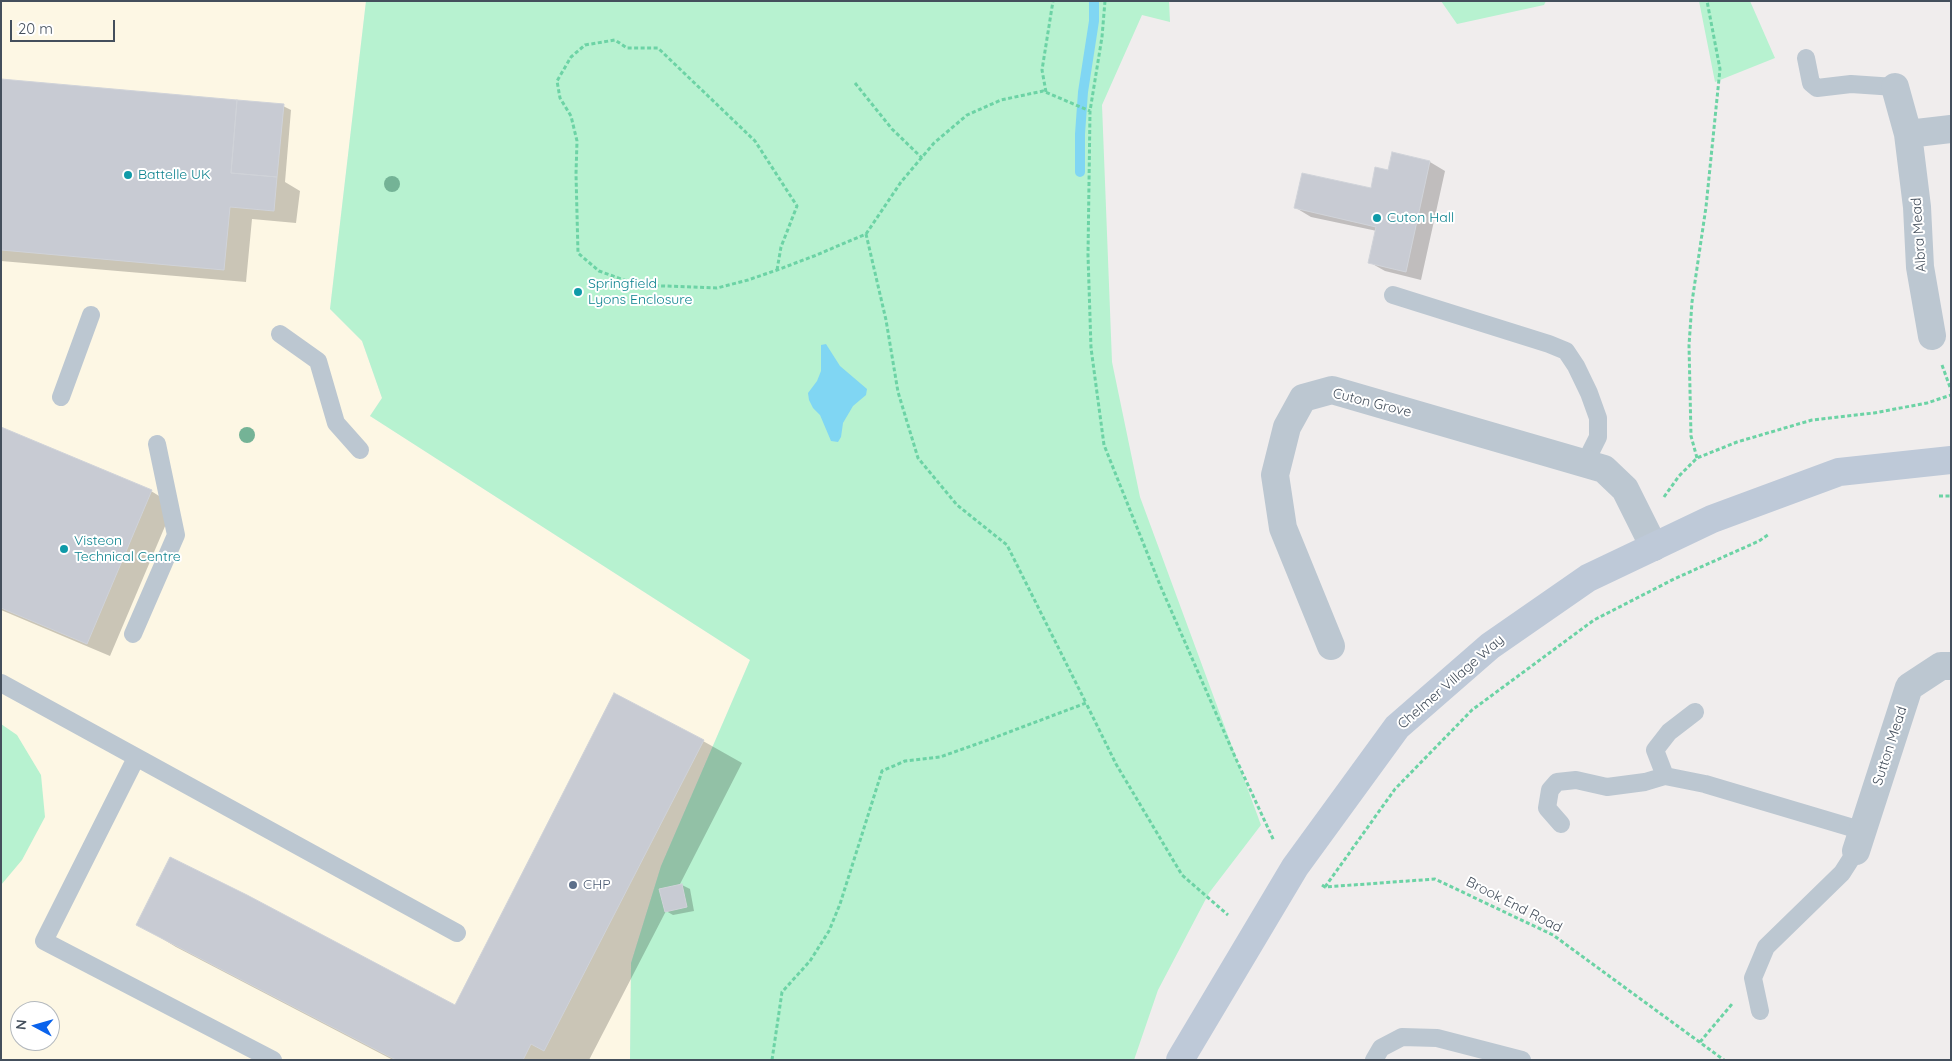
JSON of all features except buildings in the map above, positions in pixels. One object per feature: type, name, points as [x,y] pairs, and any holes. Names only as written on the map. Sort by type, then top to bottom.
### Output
[{"type":"street","name":"Albra Mead","points":[[1895,87],[1908,134],[1918,207],[1920,267],[1932,336]]},
{"type":"street","points":[[1908,134],[1951,129]]},
{"type":"street","name":"Cuton Grove","points":[[1331,646],[1282,528],[1275,475],[1287,427],[1303,398],[1332,390],[1604,469],[1626,488],[1654,546]]},
{"type":"street","name":"Chelmer Village Way","points":[[1180,1060],[1295,867],[1397,727],[1490,646],[1588,578],[1712,519],[1839,472],[1951,460]]},
{"type":"street","name":"Sutton Mead","points":[[1860,841],[1909,687],[1942,666],[1951,666]]},
{"type":"lane","points":[[1806,58],[1811,83],[1817,88],[1850,84],[1895,87]]},
{"type":"lane","points":[[1393,295],[1566,351],[1576,366],[1589,393],[1598,418],[1598,437],[1585,463]]},
{"type":"lane","points":[[61,397],[91,315]]},
{"type":"lane","points":[[280,334],[318,361],[336,423],[360,450]]},
{"type":"lane","points":[[133,634],[176,535],[157,444]]},
{"type":"lane","points":[[1,683],[457,933]]},
{"type":"lane","points":[[1665,776],[1655,750],[1669,732],[1695,712]]},
{"type":"lane","points":[[136,758],[44,942],[273,1060]]},
{"type":"lane","points":[[1561,824],[1547,808],[1550,790],[1557,782],[1576,780],[1607,787],[1645,782],[1665,776],[1705,784],[1860,841],[1842,873],[1766,947],[1753,978],[1760,1011]]},
{"type":"lane","points":[[1374,1060],[1381,1048],[1402,1036],[1437,1038],[1522,1060]]},
{"type":"path","points":[[1046,92],[1042,70],[1053,1]]},
{"type":"path","points":[[1105,1],[1102,37],[1090,112],[1088,254],[1091,348],[1104,445],[1160,585],[1232,750],[1277,847]]},
{"type":"path","points":[[1697,458],[1691,436],[1689,345],[1692,302],[1706,207],[1720,70],[1707,1]]},
{"type":"path","points":[[777,270],[781,247],[797,206],[755,141],[658,48],[627,48],[615,40],[585,45],[571,57],[558,81],[560,98],[571,116],[577,141],[578,253],[599,271],[638,285],[717,288],[777,270],[866,234],[901,182],[934,143],[967,115],[1001,100],[1043,91],[1090,112]]},
{"type":"path","points":[[855,83],[892,129],[922,158]]},
{"type":"path","points":[[866,234],[886,320],[898,392],[918,458],[957,505],[1007,545],[1116,764],[1182,875],[1234,920]]},
{"type":"path","points":[[1934,496],[1951,496]]},
{"type":"path","points":[[1295,867],[1325,887],[1395,789],[1472,710],[1594,620],[1674,579],[1759,541],[1773,531]]},
{"type":"path","points":[[772,1060],[782,992],[810,961],[829,931],[840,904],[882,771],[905,761],[940,757],[1086,703]]},
{"type":"path","name":"Brook End Road","points":[[1325,887],[1435,879],[1553,935],[1724,1060]]},
{"type":"path","points":[[1700,1042],[1753,978]]},
{"type":"shaded area","points":[[1,1],[366,1],[330,309],[362,341],[382,398],[370,416],[750,660],[661,866],[631,963],[630,1060],[1,1060]]},
{"type":"green space","points":[[366,1],[1169,1],[1170,22],[1142,15],[1102,105],[1112,362],[1140,497],[1261,825],[1209,893],[1158,990],[1134,1060],[630,1060],[631,963],[661,866],[750,660],[370,416],[382,398],[362,341],[330,309]]},
{"type":"green space","points":[[1441,1],[1546,1],[1544,5],[1457,24]]},
{"type":"green space","points":[[1699,1],[1750,1],[1775,58],[1715,82]]},
{"type":"green space","points":[[1,724],[17,735],[41,775],[45,817],[22,860],[1,885]]},
{"type":"water","points":[[826,344],[840,366],[867,389],[866,395],[853,406],[843,423],[841,437],[838,442],[831,441],[820,415],[813,408],[809,400],[808,393],[817,381],[821,371],[821,345]]},
{"type":"waterway","points":[[1080,172],[1083,92],[1094,21],[1094,1]]},
{"type":"place","name":"Battelle UK","points":[[128,175]]},
{"type":"place","name":"Cuton Hall","points":[[1377,218]]},
{"type":"place","name":"Springfield Lyons Enclosure","points":[[578,292]]},
{"type":"place","name":"Visteon Technical Centre","points":[[64,549]]},
{"type":"place","name":"CHP","points":[[573,885]]}]
